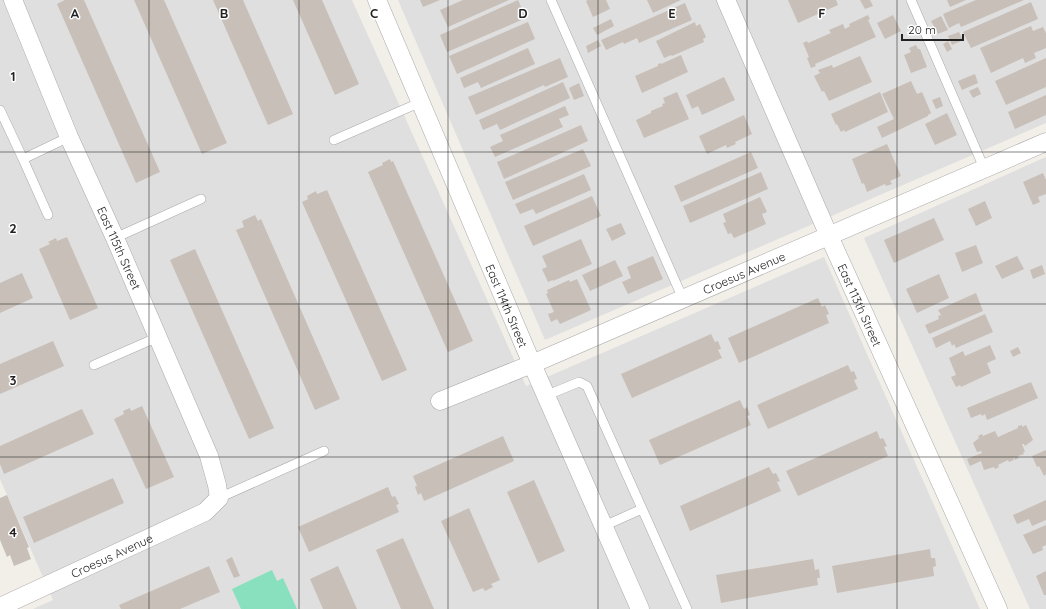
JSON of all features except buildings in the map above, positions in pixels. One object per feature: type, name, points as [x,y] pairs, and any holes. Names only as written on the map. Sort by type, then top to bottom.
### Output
[{"type":"street","name":"East 115th Street","points":[[13,0],[69,137],[115,238],[209,456],[218,485],[220,498]]},
{"type":"street","name":"East 114th Street","points":[[377,0],[532,364],[640,609]]},
{"type":"street","name":"East 113th Street","points":[[726,0],[829,236],[998,609]]},
{"type":"street","name":"Croesus Avenue","points":[[440,401],[532,364],[1046,142]]},
{"type":"street","name":"Croesus Avenue","points":[[3,607],[205,512],[220,498]]},
{"type":"lane","points":[[551,0],[683,299]]},
{"type":"lane","points":[[911,0],[984,168]]},
{"type":"lane","points":[[334,140],[421,102]]},
{"type":"lane","points":[[0,110],[48,216]]},
{"type":"lane","points":[[23,159],[69,137]]},
{"type":"lane","points":[[115,238],[200,199]]},
{"type":"lane","points":[[94,365],[158,337]]},
{"type":"lane","points":[[546,396],[579,382],[587,386],[687,609]]},
{"type":"lane","points":[[220,498],[324,451]]},
{"type":"lane","points":[[604,526],[642,509]]},
{"type":"shaded area","points":[[0,0],[352,0],[526,386],[824,257],[980,609],[33,609],[53,600],[0,479]]},
{"type":"shaded area","points":[[398,0],[1046,0],[1046,123],[545,340]]},
{"type":"shaded area","points":[[1046,157],[1046,609],[1030,609],[864,238]]},
{"type":"green space","points":[[272,570],[277,581],[283,578],[297,609],[241,609],[232,589]]}]
